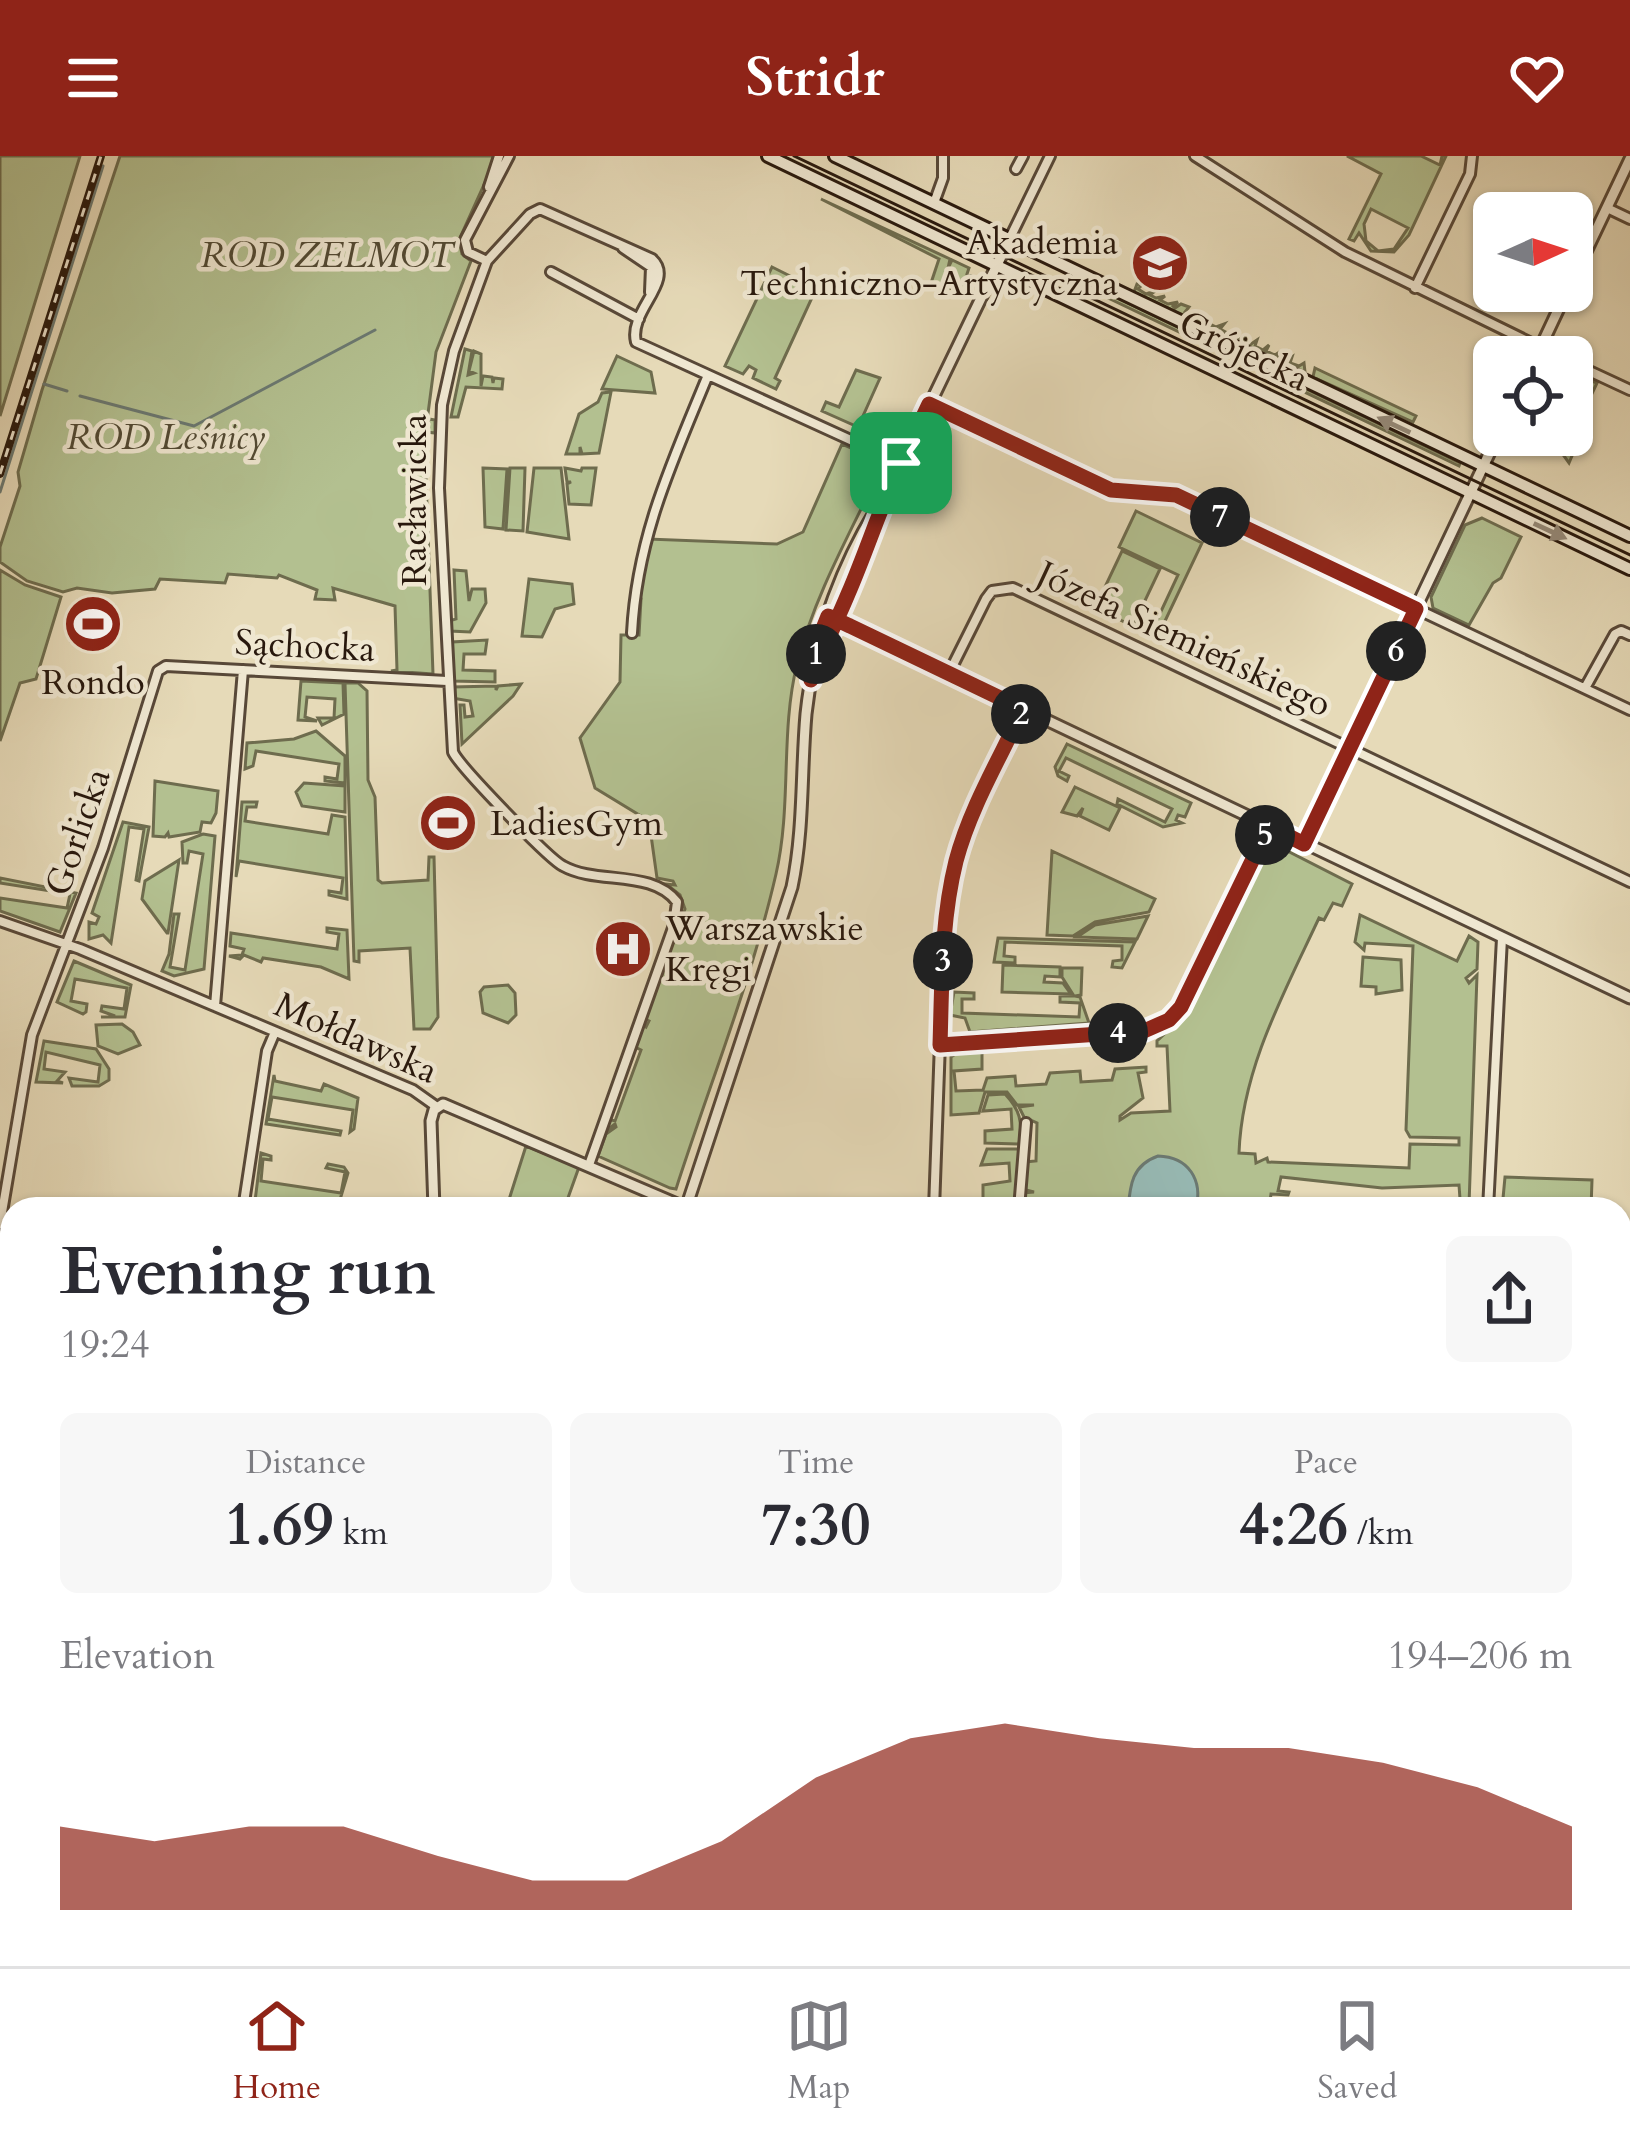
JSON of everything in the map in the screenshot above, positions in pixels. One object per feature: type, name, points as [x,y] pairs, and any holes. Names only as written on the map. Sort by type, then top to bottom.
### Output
[{"type":"main road","name":"Grójecka","points":[[768,156],[1630,568]]},
{"type":"main road","name":"Grójecka","points":[[835,156],[1630,536]]},
{"type":"street","points":[[499,156],[464,244],[467,252],[487,261],[540,209],[659,264],[661,274],[633,334],[639,344],[901,463]]},
{"type":"street","points":[[479,210],[508,156]]},
{"type":"street","points":[[934,203],[943,178],[943,156]]},
{"type":"street","points":[[1016,169],[1023,156]]},
{"type":"street","points":[[690,1197],[792,887],[801,844],[811,680],[818,641],[1050,156]]},
{"type":"street","points":[[1195,156],[1345,252],[1507,336]]},
{"type":"street","points":[[1415,288],[1469,174],[1472,156]]},
{"type":"street","points":[[1593,237],[1630,159]]},
{"type":"street","points":[[1607,208],[1630,219]]},
{"type":"street","name":"Racławicka","points":[[487,261],[454,351],[442,405],[439,488],[450,742],[467,773],[562,866],[659,886],[677,902],[678,913],[589,1165]]},
{"type":"street","points":[[551,272],[639,319]]},
{"type":"street","points":[[1593,373],[1630,390]]},
{"type":"street","points":[[632,633],[644,540],[708,375]]},
{"type":"street","points":[[929,404],[1111,490],[1176,495],[1630,710]]},
{"type":"street","points":[[1304,844],[1488,456]]},
{"type":"street","name":"Józefa Siemieńskiego","points":[[949,673],[992,591],[1013,588],[1630,882]]},
{"type":"street","points":[[832,618],[1630,998]]},
{"type":"street","points":[[1585,688],[1615,634],[1630,634]]},
{"type":"street","name":"Sąchocka","points":[[160,668],[447,681]]},
{"type":"street","name":"Gorlicka","points":[[4,1197],[29,1046],[103,848],[160,668]]},
{"type":"street","points":[[215,1006],[243,670]]},
{"type":"street","points":[[934,1197],[944,931],[956,862],[1023,709]]},
{"type":"street","points":[[940,1045],[1144,1031],[1169,1020],[1189,992],[1269,826]]},
{"type":"street","name":"Mołdawska","points":[[0,921],[215,1006],[413,1090],[436,1107],[453,1106],[660,1197]]},
{"type":"street","points":[[1489,1197],[1502,938]]},
{"type":"street","points":[[245,1197],[267,1051],[275,1032]]},
{"type":"street","points":[[434,1197],[431,1120],[436,1107]]},
{"type":"street","points":[[1020,1197],[1026,1123]]},
{"type":"green space","points":[[0,156],[80,156],[0,416]]},
{"type":"green space","name":"ROD Leśnicy","points":[[120,156],[497,156],[459,240],[462,254],[471,261],[436,352],[426,429],[429,419],[435,420],[435,433],[426,432],[425,450],[433,674],[391,671],[397,670],[395,606],[333,588],[335,600],[315,599],[317,590],[279,575],[228,574],[225,583],[160,579],[155,589],[63,592],[27,581],[0,562],[0,547],[20,486],[18,472],[42,390]]},
{"type":"green space","points":[[1347,156],[1421,156],[1440,165],[1446,156],[1409,235],[1394,252],[1371,251],[1359,233],[1354,241],[1349,239],[1381,174]],"holes":[[[1371,209],[1408,228],[1394,249],[1378,251],[1366,241],[1364,224]]]},
{"type":"green space","points":[[821,199],[950,259],[948,268],[952,260],[969,268],[967,274],[973,277],[964,294],[943,285],[940,290],[930,286],[939,259]]},
{"type":"green space","points":[[772,267],[816,289],[775,378],[780,381],[776,389],[753,378],[756,370],[749,366],[743,374],[725,366]]},
{"type":"green space","points":[[1137,284],[1146,294],[1155,291],[1150,295],[1165,296],[1160,300],[1168,304],[1178,302],[1175,308],[1181,304],[1193,316],[1200,313],[1196,318],[1212,319],[1208,323],[1216,327],[1224,324],[1220,329],[1239,339],[1247,335],[1243,340],[1251,344],[1257,340],[1255,346],[1263,350],[1269,345],[1266,351],[1275,355],[1281,351],[1278,356],[1286,361],[1292,357],[1290,363],[1304,363],[1305,372],[1134,292]]},
{"type":"green space","points":[[1107,293],[1460,463],[1459,466],[1106,297]]},
{"type":"green space","points":[[465,349],[472,351],[468,375],[474,373],[469,371],[474,351],[481,354],[481,386],[483,376],[492,377],[493,383],[494,378],[503,379],[502,389],[466,387],[458,417],[451,417]]},
{"type":"green space","points":[[617,356],[651,372],[655,393],[602,389]]},
{"type":"green space","points":[[1315,368],[1416,416],[1413,422],[1313,377]]},
{"type":"green space","points":[[856,370],[880,378],[858,427],[822,411],[826,402],[839,407]]},
{"type":"green space","points":[[611,392],[599,453],[582,454],[580,447],[580,454],[566,454],[579,414],[598,402],[602,393]]},
{"type":"green space","points":[[842,444],[884,462],[814,612],[797,664],[776,874],[755,953],[676,1189],[670,1188],[598,1156],[606,1134],[616,1127],[603,1133],[608,1119],[615,1121],[641,1050],[635,1047],[649,1021],[645,1019],[685,909],[680,895],[666,884],[675,885],[673,881],[657,878],[649,821],[595,788],[580,738],[620,682],[621,635],[639,635],[641,599],[637,598],[648,539],[777,544],[803,532]]},
{"type":"green space","points":[[483,468],[507,469],[503,529],[485,527]]},
{"type":"green space","points":[[510,468],[525,468],[523,531],[506,530]]},
{"type":"green space","points":[[534,468],[561,468],[569,539],[527,532]]},
{"type":"green space","points":[[565,468],[596,468],[591,505],[569,504],[567,484],[571,482],[567,482]]},
{"type":"green space","points":[[1136,511],[1202,543],[1156,640],[1149,637],[1178,575],[1119,547]]},
{"type":"green space","points":[[1482,518],[1521,537],[1501,578],[1493,583],[1469,625],[1433,608],[1431,597],[1465,525]]},
{"type":"green space","points":[[1122,551],[1160,569],[1133,626],[1095,608]]},
{"type":"green space","points":[[0,570],[61,597],[36,679],[20,683],[0,741]]},
{"type":"green space","points":[[454,570],[466,571],[469,601],[472,589],[485,589],[486,603],[470,632],[450,631],[449,621],[456,619]]},
{"type":"green space","points":[[529,579],[572,584],[574,604],[555,609],[542,637],[522,636]]},
{"type":"green space","name":"Rondo","points":[[79,600],[114,606],[106,647],[71,641]]},
{"type":"green space","points":[[487,640],[485,654],[464,654],[463,670],[495,671],[495,682],[453,681],[452,642]]},
{"type":"green space","points":[[301,681],[343,683],[344,714],[322,725],[318,718],[334,718],[335,699],[307,697],[305,717],[317,721],[298,720]]},
{"type":"green space","points":[[345,683],[358,683],[367,691],[368,780],[375,797],[378,880],[428,880],[429,857],[434,857],[438,1017],[430,1029],[414,1029],[410,948],[359,951],[359,962],[354,961]]},
{"type":"green space","points":[[521,684],[462,744],[460,705],[464,705],[465,717],[473,716],[470,701],[452,698],[452,687],[496,686],[496,690]]},
{"type":"green space","points":[[316,731],[345,756],[345,783],[325,781],[325,777],[337,779],[339,764],[256,751],[253,766],[245,769],[247,743],[294,739]]},
{"type":"green space","points":[[1067,744],[1191,803],[1185,817],[1178,815],[1176,820],[1182,823],[1163,827],[1117,804],[1118,799],[1165,822],[1172,809],[1066,758],[1059,771],[1069,776],[1067,781],[1058,776],[1055,767]]},
{"type":"green space","points":[[155,781],[218,791],[211,823],[202,822],[200,832],[153,836]]},
{"type":"green space","points":[[304,783],[345,786],[345,812],[302,806],[296,792]]},
{"type":"green space","points":[[1075,787],[1120,808],[1109,830],[1080,816],[1083,808],[1077,816],[1062,812]]},
{"type":"green space","points":[[242,802],[257,802],[256,807],[247,807],[245,821],[328,834],[332,815],[345,817],[347,899],[329,895],[329,891],[341,893],[343,878],[239,861],[236,877]]},
{"type":"green space","points":[[123,822],[149,827],[139,881],[144,829],[129,827],[111,943],[103,935],[89,939],[89,922],[96,924],[99,917],[92,913]]},
{"type":"green space","points":[[203,834],[215,836],[204,969],[174,976],[162,971],[174,914],[179,914],[170,967],[185,970],[203,854],[189,851],[183,863],[182,842]]},
{"type":"green space","points":[[1270,842],[1352,884],[1342,906],[1333,903],[1324,920],[1319,918],[1279,1003],[1248,1091],[1239,1153],[1255,1154],[1256,1163],[1267,1158],[1268,1162],[1409,1168],[1410,1144],[1459,1145],[1459,1138],[1410,1137],[1406,1130],[1413,946],[1365,943],[1364,950],[1355,942],[1360,915],[1457,961],[1469,936],[1478,942],[1477,969],[1466,978],[1469,983],[1477,975],[1469,1197],[1460,1197],[1459,1185],[1382,1188],[1281,1177],[1278,1191],[1288,1195],[1022,1197],[1022,1193],[1034,1192],[1022,1189],[1025,1162],[1036,1161],[1037,1123],[1024,1117],[1019,1107],[1034,1105],[1017,1105],[1007,1092],[985,1092],[979,1113],[951,1115],[951,1057],[960,1051],[982,1050],[982,1069],[954,1071],[956,1091],[983,1090],[987,1078],[1015,1076],[1016,1086],[1046,1084],[1050,1073],[1080,1071],[1081,1082],[1112,1080],[1115,1069],[1146,1067],[1146,1072],[1138,1073],[1143,1098],[1120,1120],[1131,1113],[1170,1111],[1167,1046],[1157,1046],[1157,1041],[1188,1012]]},
{"type":"green space","points":[[1052,851],[1155,899],[1149,912],[1095,922],[1073,936],[1047,935]]},
{"type":"green space","points":[[179,860],[167,933],[142,899],[145,881]]},
{"type":"green space","points":[[0,878],[76,893],[60,932],[0,911],[0,898],[67,908],[70,894],[0,883]]},
{"type":"green space","points":[[1148,916],[1137,939],[1077,937],[1095,925]]},
{"type":"green space","points":[[327,928],[347,930],[349,979],[321,967],[229,956],[242,955],[244,949],[230,946],[231,933],[337,949],[339,934]]},
{"type":"green space","points":[[998,938],[1135,942],[1122,968],[1112,967],[1113,961],[1122,960],[1122,946],[1005,942],[1004,956],[1015,957],[1015,963],[994,962]]},
{"type":"green space","points":[[1363,957],[1401,960],[1402,990],[1376,994],[1376,987],[1361,986]]},
{"type":"green space","points":[[74,961],[131,985],[125,1017],[101,1017],[115,1016],[101,1011],[102,1006],[124,1009],[127,988],[75,979],[71,1001],[87,1004],[86,1012],[57,1002]]},
{"type":"green space","points":[[1003,965],[1060,967],[1060,977],[1045,976],[1044,982],[1063,983],[1071,994],[1002,992]]},
{"type":"green space","points":[[1062,968],[1082,968],[1081,995],[1075,996],[1080,997],[1089,1023],[970,1032],[965,1018],[950,1015],[954,992],[974,993],[974,999],[962,999],[962,1013],[1079,1017],[1080,1003],[1060,1002],[1060,996],[1074,996]]},
{"type":"green space","points":[[508,985],[515,993],[516,1015],[508,1023],[483,1013],[480,992],[484,987]]},
{"type":"green space","points":[[122,1024],[140,1045],[118,1054],[98,1046],[96,1025]]},
{"type":"green space","points":[[44,1041],[96,1049],[109,1069],[109,1080],[99,1086],[72,1086],[69,1078],[98,1082],[100,1065],[46,1052],[44,1069],[65,1072],[57,1081],[63,1083],[36,1082]]},
{"type":"green space","points":[[274,1075],[275,1081],[321,1091],[324,1084],[358,1098],[354,1129],[350,1132],[353,1110],[272,1097],[268,1119],[341,1131],[340,1135],[266,1124]]},
{"type":"green space","points":[[1005,1094],[1014,1105],[1020,1123],[1019,1144],[985,1143],[985,1131],[1012,1129],[1011,1109],[983,1111],[988,1095]]},
{"type":"green space","points":[[526,1146],[579,1167],[568,1197],[510,1197]]},
{"type":"green space","points":[[987,1149],[1020,1149],[1017,1197],[983,1197],[983,1185],[1010,1181],[1009,1163],[981,1165]]},
{"type":"green space","points":[[261,1153],[271,1160],[263,1159],[261,1181],[341,1193],[345,1172],[326,1168],[328,1164],[344,1167],[348,1173],[341,1197],[256,1197]]},
{"type":"green space","points":[[1505,1177],[1592,1180],[1591,1197],[1503,1197]]},
{"type":"water","points":[[1169,1157],[1185,1166],[1195,1180],[1198,1197],[1130,1197],[1138,1170],[1149,1160]]},
{"type":"waterway","points":[[0,492],[103,166]]},
{"type":"waterway","points":[[80,396],[194,426],[375,330]]},
{"type":"waterway","points":[[44,384],[67,391]]},
{"type":"tram line","points":[[794,156],[1630,555]]},
{"type":"railway","points":[[0,474],[101,156]]},
{"type":"place","name":"Akademia Techniczno-Artystyczna","points":[[1160,263]]},
{"type":"place","name":"Rondo","points":[[93,624]]},
{"type":"place","name":"LadiesGym","points":[[448,823]]},
{"type":"place","name":"Warszawskie Kręgi","points":[[623,949]]},
{"type":"route","points":[[901,463],[880,519],[836,620],[824,644],[811,680],[828,616],[836,620],[850,626],[1023,709],[956,862],[944,931],[940,1045],[1157,1027],[1181,1007],[1269,826],[1304,844],[1416,609],[1176,495],[1111,490],[929,404],[901,463]]},
{"type":"park label","name":"ROD ZELMOT","points":[[327,255]]}]
